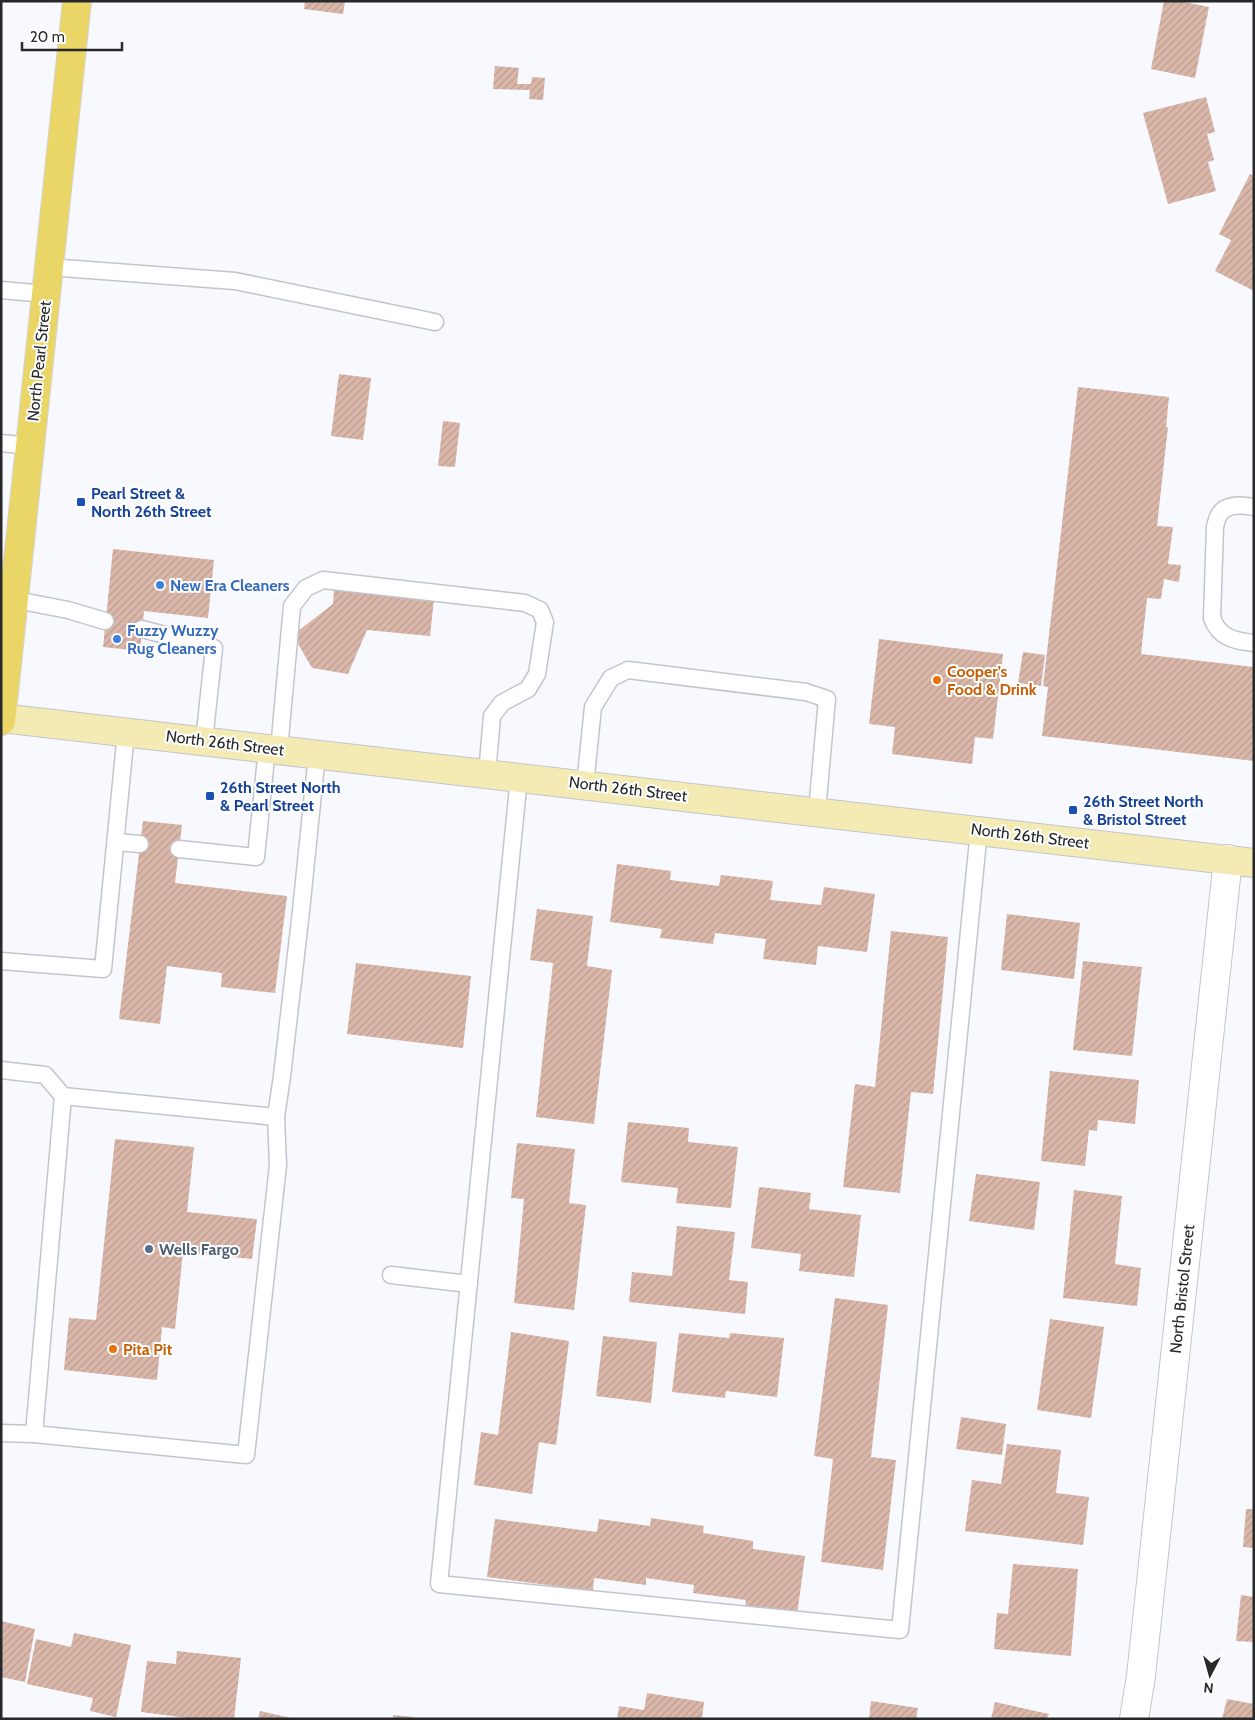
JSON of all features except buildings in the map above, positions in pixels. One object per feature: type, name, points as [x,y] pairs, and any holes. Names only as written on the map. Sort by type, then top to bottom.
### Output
[{"type":"main road","name":"North Pearl Street","points":[[1,719],[8,598],[30,446],[77,1]]},
{"type":"street","name":"North 26th Street","points":[[1,719],[585,784],[1241,861]]},
{"type":"street","name":"North Bristol Street","points":[[1134,1719],[1141,1676],[1241,861]]},
{"type":"lane","points":[[49,267],[235,281],[435,322]]},
{"type":"lane","points":[[1,290],[46,294]]},
{"type":"lane","points":[[1,443],[30,446]]},
{"type":"lane","points":[[1254,507],[1230,506],[1219,514],[1215,527],[1212,618],[1215,627],[1223,634],[1234,640],[1254,643]]},
{"type":"lane","points":[[179,849],[256,857],[292,606],[306,588],[323,580],[525,603],[540,610],[545,622],[537,674],[528,688],[502,703],[492,716],[487,774]]},
{"type":"lane","points":[[8,598],[68,610],[105,621]]},
{"type":"lane","points":[[142,629],[214,648],[204,741]]},
{"type":"lane","points":[[585,784],[593,707],[610,678],[628,670],[638,671],[806,692],[827,699],[817,811]]},
{"type":"lane","points":[[1,961],[103,968],[126,732]]},
{"type":"lane","points":[[1,1432],[246,1455],[278,1165],[276,1117],[300,921],[316,754]]},
{"type":"lane","points":[[520,777],[439,1584],[900,1630],[980,830]]},
{"type":"lane","points":[[116,842],[140,844]]},
{"type":"lane","points":[[1,1070],[45,1075],[63,1096],[276,1117]]},
{"type":"lane","points":[[34,1434],[63,1096]]},
{"type":"lane","points":[[391,1275],[468,1284]]},
{"type":"place","name":"Pearl Street & North 26th Street","points":[[81,502]]},
{"type":"place","name":"New Era Cleaners","points":[[160,585]]},
{"type":"place","name":"Fuzzy Wuzzy Rug Cleaners","points":[[117,639]]},
{"type":"place","name":"Cooper’s Food & Drink","points":[[937,680]]},
{"type":"place","name":"26th Street North & Pearl Street","points":[[210,796]]},
{"type":"place","name":"26th Street North & Bristol Street","points":[[1073,810]]},
{"type":"place","name":"Wells Fargo","points":[[149,1249]]},
{"type":"place","name":"Pita Pit","points":[[113,1349]]}]
